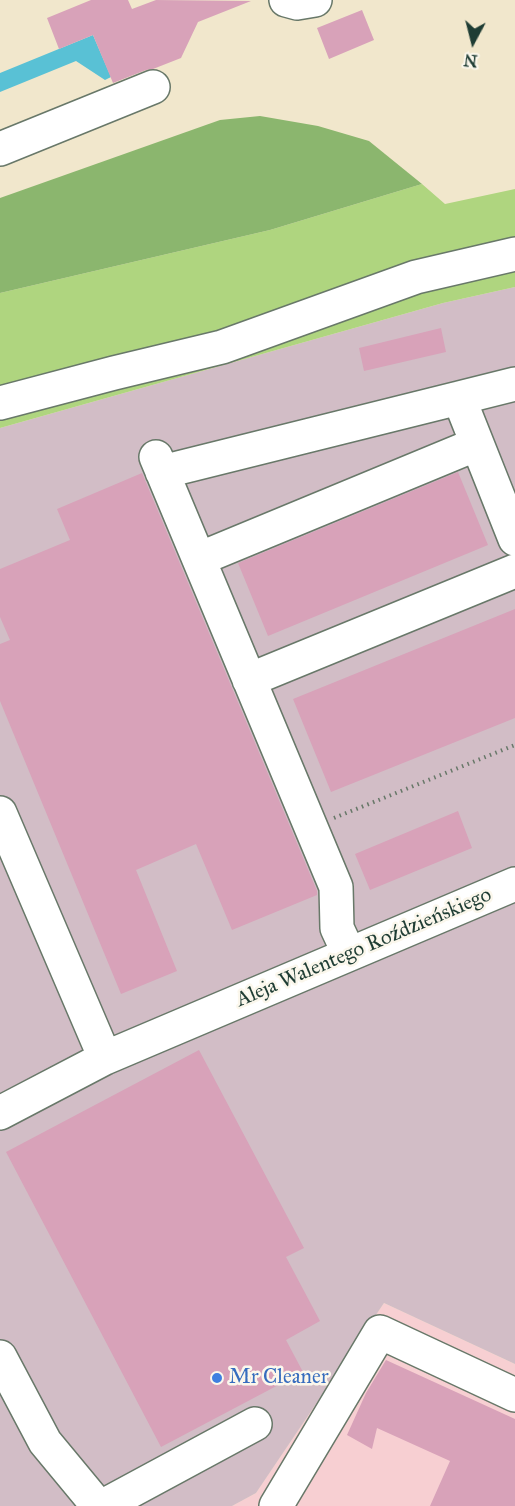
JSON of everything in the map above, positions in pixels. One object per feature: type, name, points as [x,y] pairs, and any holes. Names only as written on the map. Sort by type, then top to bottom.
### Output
[{"type":"street","points":[[286,0],[297,3],[315,0]]},
{"type":"street","points":[[0,149],[153,87]]},
{"type":"street","points":[[0,403],[222,347],[416,277],[515,254]]},
{"type":"street","points":[[349,954],[337,928],[336,887],[159,465],[515,384]]},
{"type":"street","points":[[459,398],[515,538]]},
{"type":"street","points":[[199,559],[477,444]]},
{"type":"street","points":[[249,680],[515,571]]},
{"type":"street","points":[[0,813],[105,1058]]},
{"type":"street","name":"Aleja Walentego Roździeńskiego","points":[[0,1113],[105,1058],[515,884]]},
{"type":"street","points":[[276,1506],[380,1332],[515,1395]]},
{"type":"street","points":[[0,1357],[45,1442],[98,1506]]},
{"type":"street","points":[[103,1506],[255,1424]]},
{"type":"path","points":[[311,827],[515,745]]},
{"type":"shaded area","points":[[515,287],[515,1364],[384,1303],[256,1493],[232,1506],[0,1506],[0,428],[443,303]]},
{"type":"shaded area","points":[[384,1303],[515,1364],[515,1506],[232,1506],[256,1493]]},
{"type":"green space","points":[[260,116],[318,126],[369,141],[422,184],[270,230],[0,293],[0,198],[220,120]]},
{"type":"green space","points":[[422,184],[445,204],[515,189],[515,287],[443,303],[0,428],[0,293],[270,230]]},
{"type":"water","points":[[93,35],[111,77],[105,80],[76,61],[0,92],[0,73]]},
{"type":"building","points":[[91,0],[128,0],[132,9],[156,0],[251,1],[198,22],[181,58],[113,83],[93,35],[59,49],[47,18]]},
{"type":"building","points":[[362,10],[374,40],[329,59],[317,28]]},
{"type":"building","points":[[441,328],[446,352],[364,371],[359,348]]},
{"type":"building","points":[[458,472],[488,545],[268,636],[238,563]]},
{"type":"building","points":[[142,473],[317,895],[232,930],[196,844],[136,870],[177,971],[121,994],[0,701],[0,644],[10,640],[0,617],[0,569],[70,540],[57,509]]},
{"type":"building","points":[[515,609],[515,718],[331,792],[293,699]]},
{"type":"building","points":[[458,811],[472,848],[370,890],[355,854]]},
{"type":"building","points":[[199,1050],[304,1248],[286,1257],[320,1321],[286,1340],[303,1372],[161,1447],[6,1152]]},
{"type":"building","points":[[386,1360],[515,1419],[515,1506],[430,1506],[450,1461],[377,1428],[372,1449],[347,1435],[366,1393]]},
{"type":"place","name":"Mr Cleaner","points":[[217,1378]]}]
